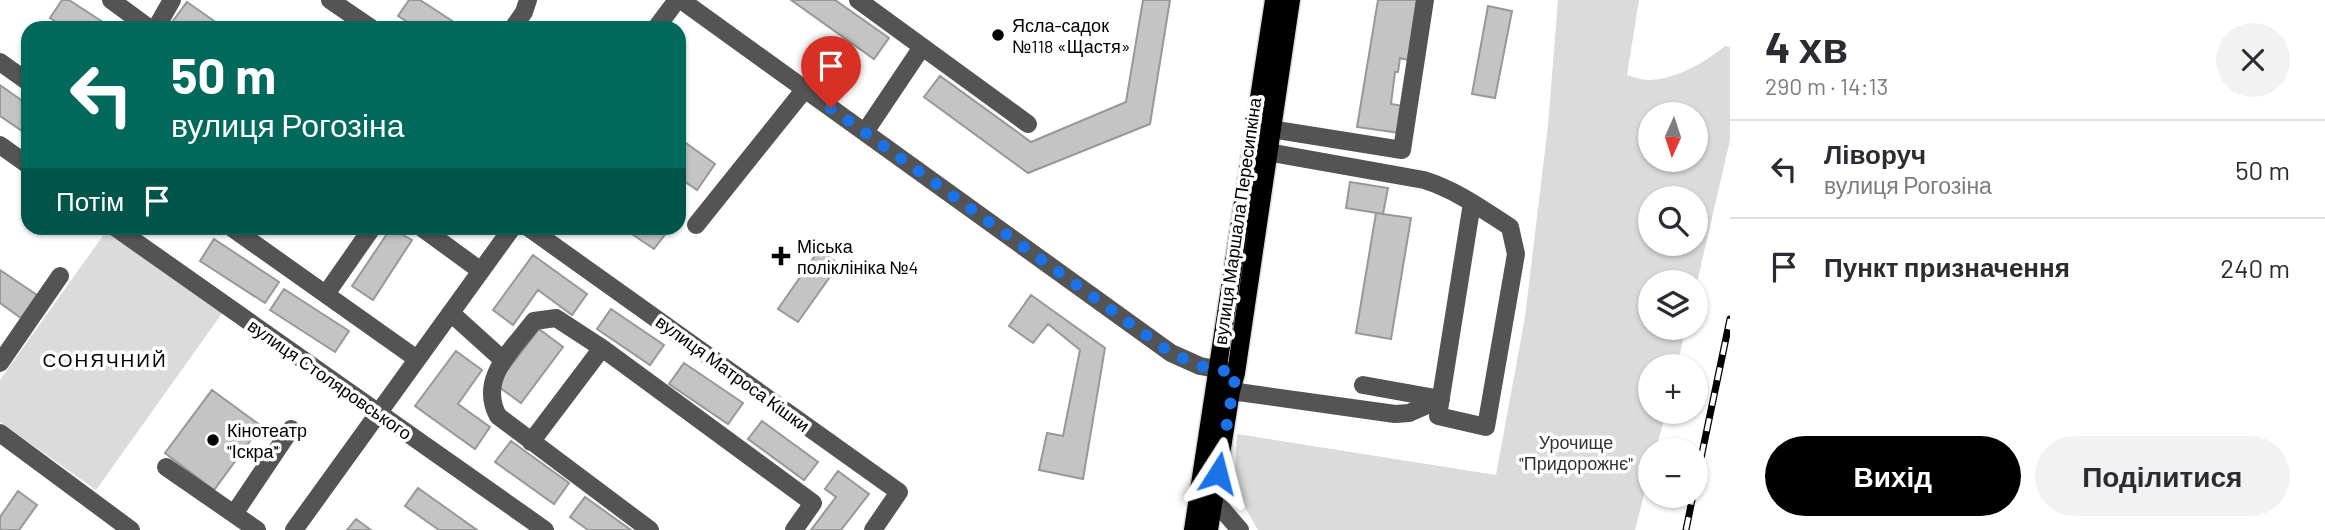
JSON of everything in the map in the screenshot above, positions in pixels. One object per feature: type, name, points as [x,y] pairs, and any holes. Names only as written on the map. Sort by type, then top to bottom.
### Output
[{"type":"main road","name":"вулиця Маршала Пересипкіна","points":[[1209,530],[1236,373],[1268,151],[1263,127],[1274,0]]},
{"type":"main road","name":"вулиця Маршала Пересипкіна","points":[[1193,530],[1250,149],[1263,127],[1291,0]]},
{"type":"street","points":[[111,0],[140,21]]},
{"type":"street","points":[[160,21],[172,0]]},
{"type":"street","points":[[330,0],[361,21]]},
{"type":"street","points":[[518,21],[528,0]]},
{"type":"street","points":[[662,21],[679,0],[1171,353],[1189,362],[1236,373]]},
{"type":"street","points":[[858,0],[1028,124]]},
{"type":"street","points":[[1263,127],[1402,149],[1425,0]]},
{"type":"street","points":[[865,132],[922,47]]},
{"type":"street","points":[[0,62],[21,77]]},
{"type":"street","points":[[696,225],[805,89]]},
{"type":"street","points":[[1250,149],[1412,177],[1444,186],[1472,202],[1510,227],[1516,254],[1486,427],[1438,416],[1472,202]]},
{"type":"street","points":[[2,150],[21,161]]},
{"type":"street","name":"вулиця Столяровського","points":[[126,235],[545,530]]},
{"type":"street","points":[[242,235],[417,359]]},
{"type":"street","points":[[326,294],[367,235]]},
{"type":"street","points":[[432,235],[481,271]]},
{"type":"street","points":[[294,530],[507,235]]},
{"type":"street","name":"вулиця Матроса Кішки","points":[[539,235],[900,492],[873,530]]},
{"type":"street","points":[[0,363],[60,276]]},
{"type":"street","points":[[451,313],[503,360]]},
{"type":"street","points":[[650,530],[503,422],[491,404],[490,390],[503,360],[534,321],[556,318],[602,348],[813,503],[794,530]]},
{"type":"street","points":[[531,442],[602,348]]},
{"type":"street","points":[[1363,385],[1441,399]]},
{"type":"street","points":[[1231,391],[1395,414],[1409,413],[1441,399]]},
{"type":"street","points":[[234,514],[291,429]]},
{"type":"street","points":[[0,433],[131,530]]},
{"type":"street","points":[[166,467],[257,530]]},
{"type":"street","points":[[1214,500],[1240,530]]},
{"type":"green space","name":"Урочище \"Придорожнє\"","points":[[1558,0],[1639,0],[1627,75],[1649,80],[1670,77],[1699,64],[1725,46],[1730,47],[1730,140],[1708,235],[1708,186],[1638,186],[1638,256],[1703,256],[1700,270],[1638,270],[1638,340],[1683,340],[1680,354],[1638,354],[1638,424],[1663,424],[1659,438],[1638,438],[1638,508],[1641,508],[1635,530],[1258,530],[1234,488],[1237,434],[1496,475],[1525,317],[1548,125]]},
{"type":"green space","points":[[103,235],[114,235],[223,312],[96,490],[0,422],[0,380]]},
{"type":"building","points":[[62,0],[69,0],[101,21],[54,21],[50,18]]},
{"type":"building","points":[[409,0],[420,0],[452,21],[406,21],[398,16]]},
{"type":"building","points":[[791,0],[835,0],[889,38],[874,59]]},
{"type":"building","points":[[1143,0],[1170,0],[1150,124],[1028,173],[924,97],[940,76],[1031,142],[1126,102]]},
{"type":"building","points":[[1378,0],[1417,0],[1408,60],[1400,58],[1398,72],[1395,72],[1391,104],[1404,106],[1400,133],[1357,127]]},
{"type":"building","points":[[187,2],[214,21],[173,21]]},
{"type":"building","points":[[1488,6],[1512,11],[1495,98],[1472,94]]},
{"type":"building","points":[[0,85],[21,100],[21,130],[0,116]]},
{"type":"building","points":[[686,143],[715,164],[697,190],[686,182]]},
{"type":"building","points":[[1350,182],[1388,188],[1383,214],[1346,208]]},
{"type":"building","points":[[1376,213],[1411,218],[1391,339],[1356,333]]},
{"type":"building","points":[[386,235],[403,235],[412,240],[373,300],[352,286]]},
{"type":"building","points":[[633,235],[665,235],[654,249]]},
{"type":"building","points":[[214,239],[279,282],[265,303],[200,261]]},
{"type":"building","points":[[819,250],[839,264],[798,322],[778,309]]},
{"type":"building","points":[[533,255],[587,294],[572,315],[538,290],[513,325],[493,310]]},
{"type":"building","points":[[0,270],[37,295],[21,318],[0,303]]},
{"type":"building","points":[[284,289],[349,331],[335,352],[270,310]]},
{"type":"building","points":[[1031,295],[1105,348],[1083,479],[1039,470],[1047,433],[1063,436],[1080,350],[1048,324],[1033,343],[1009,326]]},
{"type":"building","points":[[611,309],[664,345],[650,365],[597,329]]},
{"type":"building","points":[[539,329],[563,347],[521,403],[496,385]]},
{"type":"building","points":[[456,351],[482,370],[458,404],[490,427],[475,449],[415,406]]},
{"type":"building","points":[[684,363],[743,403],[728,424],[669,384]]},
{"type":"building","name":"Кінотеатр \"Іскра\"","points":[[212,390],[261,426],[214,490],[165,453]]},
{"type":"building","points":[[762,421],[818,462],[804,480],[748,439]]},
{"type":"building","points":[[511,441],[569,483],[554,504],[495,462]]},
{"type":"building","points":[[838,471],[869,494],[841,530],[811,530],[836,497],[825,489]]},
{"type":"building","points":[[418,488],[477,530],[439,530],[405,506]]},
{"type":"building","points":[[18,491],[37,505],[19,530],[0,530],[0,517]]},
{"type":"building","points":[[585,497],[631,530],[588,530],[570,517]]},
{"type":"building","points":[[356,519],[371,530],[347,530]]},
{"type":"railway","points":[[1705,438],[1730,319]]},
{"type":"railway","points":[[1686,530],[1690,508]]},
{"type":"place","name":"Ясла-садок №118 «Щастя»","points":[[998,35]]},
{"type":"place","name":"Міська поліклініка №4","points":[[781,256]]},
{"type":"place","name":"Кінотеатр \"Іскра\"","points":[[213,440]]},
{"type":"district","name":"СОНЯЧНИЙ","points":[[105,359]]},
{"type":"route","points":[[831,108],[1171,353],[1200,366],[1236,373],[1218,473]]}]
